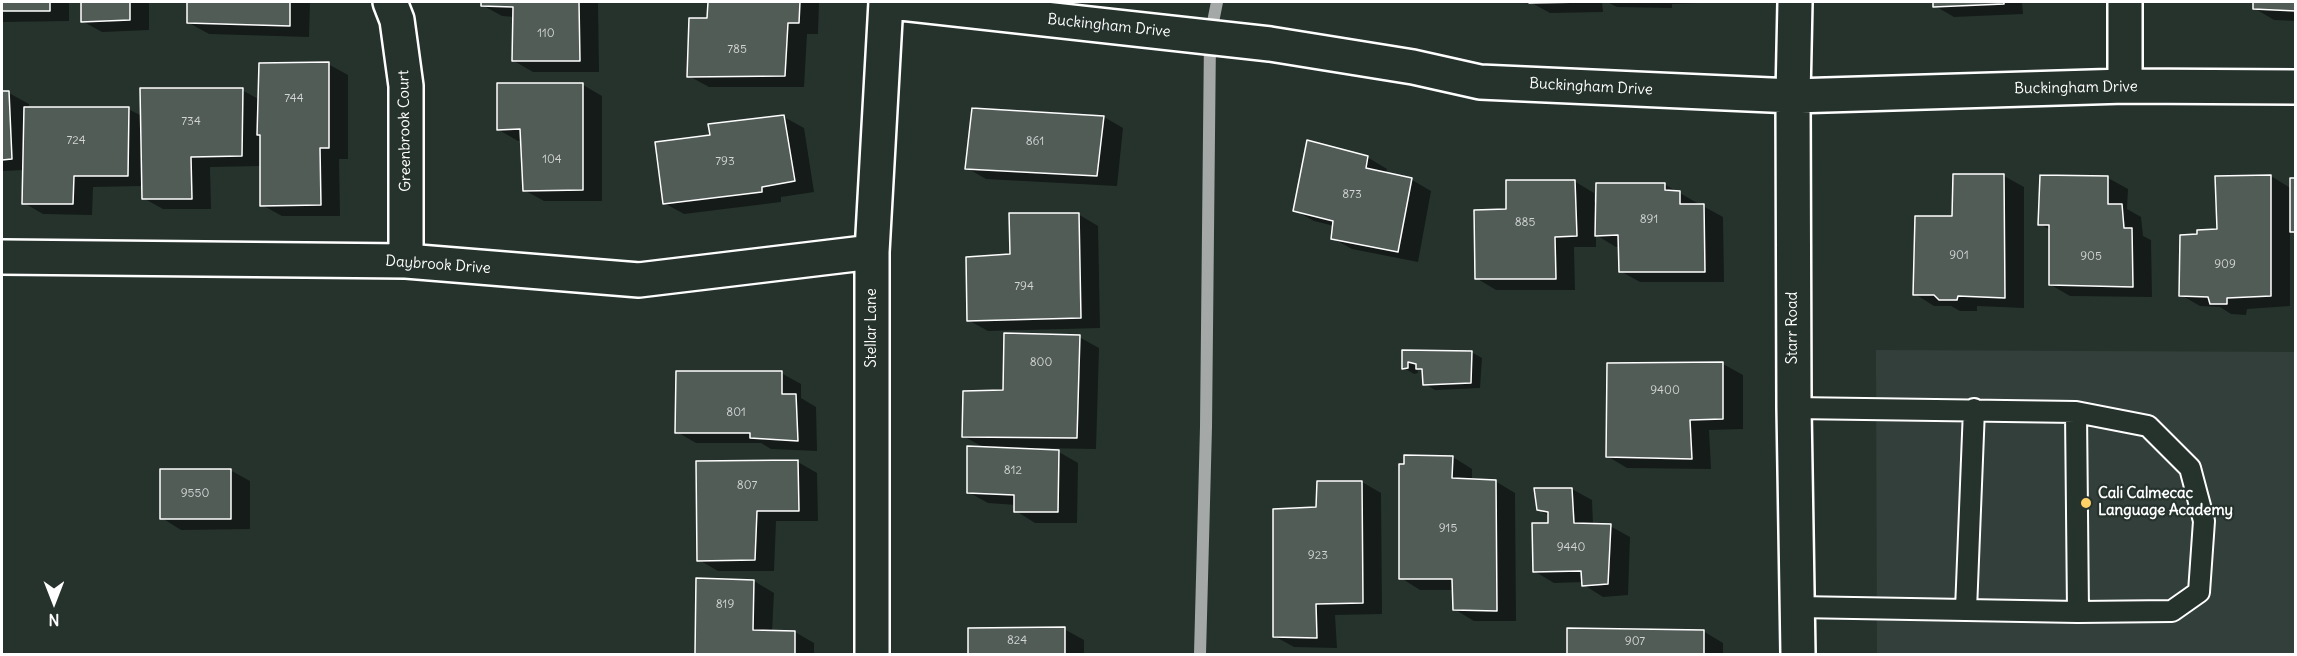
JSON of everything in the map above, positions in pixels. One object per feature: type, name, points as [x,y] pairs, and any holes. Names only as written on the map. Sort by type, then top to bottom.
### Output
[{"type":"street","name":"Greenbrook Court","points":[[390,2],[397,20],[406,86],[406,261]]},
{"type":"street","name":"Stellar Lane","points":[[872,654],[872,252],[886,2]]},
{"type":"street","name":"Buckingham Drive","points":[[892,2],[1270,44],[1413,67],[1480,82],[1793,96],[2125,86],[2295,87]]},
{"type":"street","name":"Starr Road","points":[[1795,2],[1794,408],[1798,654]]},
{"type":"street","points":[[2125,2],[2125,86]]},
{"type":"street","name":"Daybrook Drive","points":[[2,257],[406,261],[639,280],[872,252]]},
{"type":"lane","points":[[1794,408],[2076,412],[2148,426],[2190,468],[2204,521],[2199,592],[2172,611],[2078,612],[1798,607]]},
{"type":"lane","points":[[1966,610],[1974,409]]},
{"type":"lane","points":[[2076,412],[2078,612]]},
{"type":"shaded area","name":"Cali Calmecac Language Academy","points":[[1876,350],[2295,352],[2295,654],[1877,654]]},
{"type":"building","points":[[2,2],[50,2],[50,11],[2,11]]},
{"type":"building","points":[[81,2],[130,2],[130,20],[81,22]]},
{"type":"building","points":[[187,2],[290,2],[290,26],[187,23]]},
{"type":"building","points":[[481,2],[579,2],[580,61],[512,61],[513,7],[481,6]]},
{"type":"building","points":[[708,2],[800,2],[799,23],[788,23],[785,76],[687,77],[689,18],[707,18]]},
{"type":"building","points":[[1529,2],[1584,2],[1529,3]]},
{"type":"building","points":[[1933,2],[2004,2],[2004,4],[1933,7]]},
{"type":"building","points":[[2253,2],[2296,2],[2296,11],[2253,9]]},
{"type":"building","points":[[329,62],[329,148],[320,148],[321,205],[260,206],[260,135],[257,135],[259,63]]},
{"type":"building","points":[[497,83],[583,83],[583,190],[523,191],[520,129],[497,130]]},
{"type":"building","points":[[140,88],[243,88],[242,156],[191,157],[192,199],[142,199]]},
{"type":"building","points":[[2,91],[9,91],[12,159],[2,160]]},
{"type":"building","points":[[24,107],[129,107],[128,176],[74,176],[73,204],[22,204]]},
{"type":"building","points":[[972,108],[1104,116],[1097,176],[965,169]]},
{"type":"building","points":[[784,115],[795,181],[762,187],[762,192],[663,204],[655,142],[710,135],[708,124]]},
{"type":"building","points":[[1307,140],[1368,156],[1366,168],[1412,178],[1398,252],[1331,239],[1333,221],[1293,211]]},
{"type":"building","points":[[1953,174],[2004,174],[2005,298],[1958,296],[1957,300],[1939,300],[1934,295],[1913,295],[1915,216],[1952,216]]},
{"type":"building","points":[[2040,175],[2108,176],[2108,204],[2122,204],[2124,228],[2132,228],[2133,287],[2049,285],[2049,225],[2038,225]]},
{"type":"building","points":[[2271,175],[2271,296],[2227,298],[2227,304],[2210,304],[2208,297],[2179,296],[2180,235],[2197,234],[2197,230],[2217,229],[2215,176]]},
{"type":"building","points":[[2290,178],[2296,178],[2296,232],[2290,232]]},
{"type":"building","points":[[1506,180],[1575,180],[1577,236],[1555,237],[1556,279],[1475,279],[1474,210],[1506,209]]},
{"type":"building","points":[[1596,183],[1665,183],[1665,190],[1680,191],[1680,204],[1704,204],[1705,272],[1619,272],[1618,235],[1595,236]]},
{"type":"building","points":[[1009,213],[1079,213],[1081,318],[967,321],[966,257],[1010,254]]},
{"type":"building","points":[[1004,333],[1080,335],[1077,438],[962,437],[963,391],[1003,390]]},
{"type":"building","points":[[1402,350],[1472,351],[1471,383],[1423,385],[1422,369],[1416,369],[1416,364],[1408,362],[1408,368],[1402,369]]},
{"type":"building","points":[[1723,362],[1723,419],[1690,420],[1692,459],[1606,457],[1607,363]]},
{"type":"building","points":[[676,371],[782,371],[782,394],[796,394],[798,441],[750,438],[750,433],[675,433]]},
{"type":"building","points":[[967,446],[1059,450],[1058,512],[1014,512],[1014,495],[967,493]]},
{"type":"building","points":[[1404,455],[1453,456],[1452,478],[1496,480],[1497,611],[1453,610],[1452,579],[1399,579],[1399,464],[1404,464]]},
{"type":"building","points":[[798,460],[799,511],[757,511],[755,560],[697,561],[696,461]]},
{"type":"building","points":[[160,469],[231,469],[231,519],[160,519]]},
{"type":"building","points":[[1317,481],[1362,481],[1363,603],[1316,604],[1317,638],[1273,637],[1273,509],[1316,507]]},
{"type":"building","points":[[1534,488],[1572,488],[1574,523],[1611,524],[1608,584],[1582,586],[1581,571],[1533,572],[1532,523],[1548,523],[1548,512],[1537,510]]},
{"type":"building","points":[[696,578],[754,580],[753,630],[795,631],[795,654],[695,654]]},
{"type":"building","points":[[1065,627],[1065,654],[968,654],[968,628]]},
{"type":"building","points":[[1567,628],[1704,630],[1704,654],[1567,654]]},
{"type":"waterway","points":[[1200,654],[1206,427],[1210,37],[1217,2]]},
{"type":"place","name":"Cali Calmecac Language Academy","points":[[2086,503]]}]
